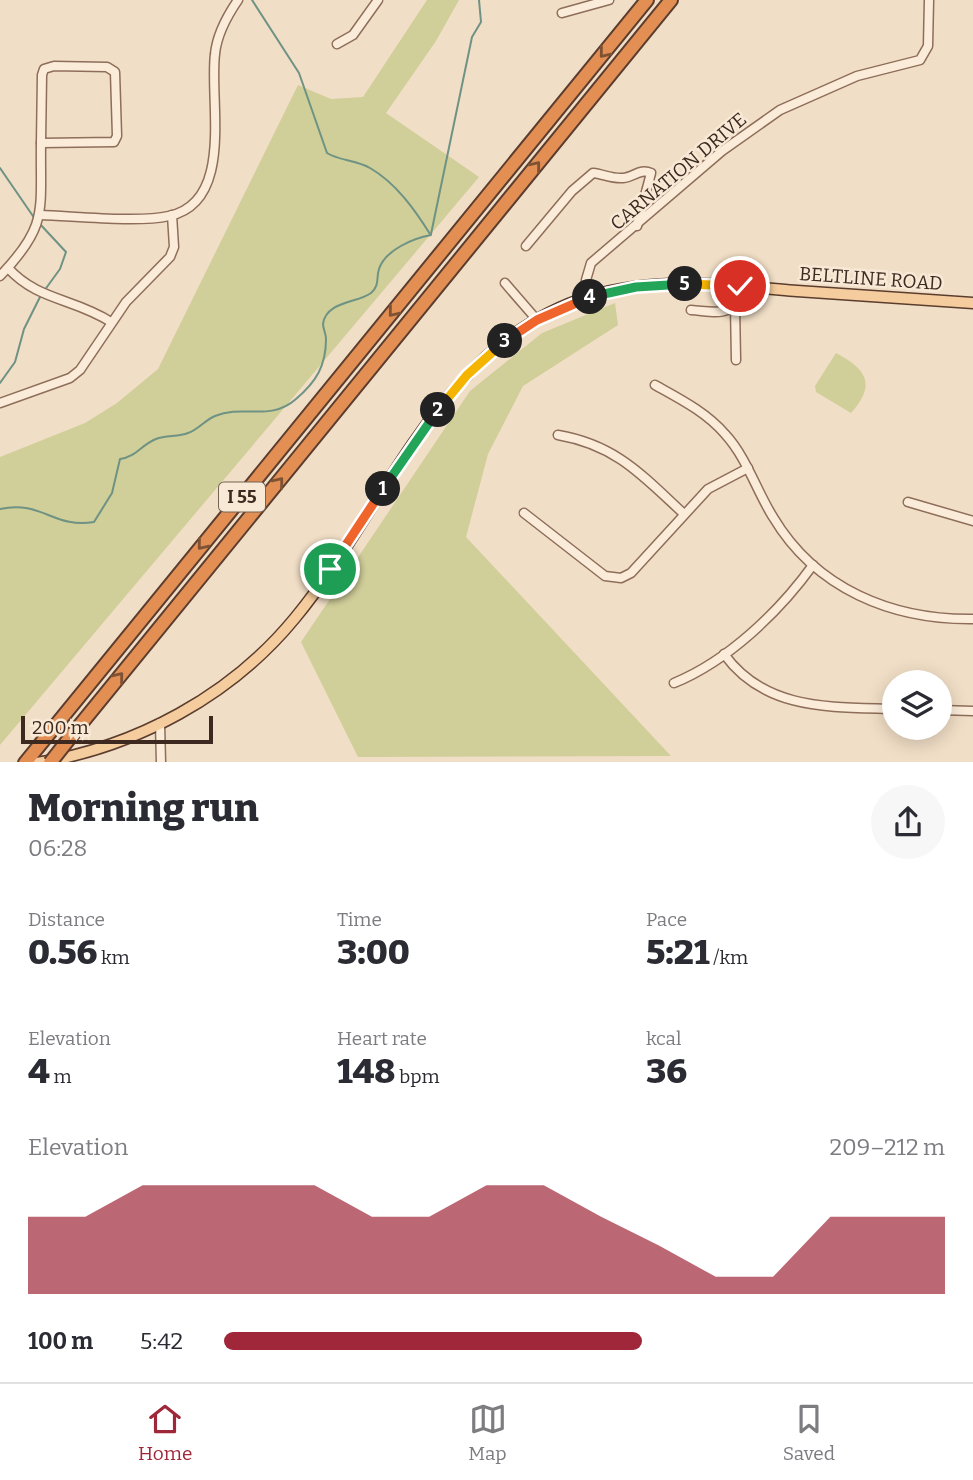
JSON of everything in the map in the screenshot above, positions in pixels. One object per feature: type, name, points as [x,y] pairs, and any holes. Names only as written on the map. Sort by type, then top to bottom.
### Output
[{"type":"highway","name":"I 55","points":[[25,762],[647,0]]},
{"type":"highway","name":"I 55","points":[[50,762],[671,0]]},
{"type":"main road","name":"BELTLINE ROAD","points":[[37,762],[102,748],[160,723],[219,688],[284,631],[453,391],[502,343],[537,320],[588,298],[649,286],[740,286],[973,303]]},
{"type":"street","points":[[40,215],[172,215],[195,201],[214,166],[215,53],[224,24],[239,0]]},
{"type":"street","points":[[337,44],[353,35],[378,0]]},
{"type":"street","points":[[562,13],[609,0]]},
{"type":"street","name":"CARNATION DRIVE","points":[[588,298],[586,280],[592,263],[722,151],[780,110],[858,76],[920,60],[928,46],[929,0]]},
{"type":"street","points":[[0,276],[28,246],[40,215],[41,144],[44,69],[54,66],[113,69],[118,80],[117,139],[109,144],[41,144]]},
{"type":"street","points":[[526,246],[572,191],[593,173],[616,178],[628,177],[642,171],[651,173],[638,226]]},
{"type":"street","points":[[0,403],[76,374],[111,322],[170,257],[174,247],[172,215]]},
{"type":"street","points":[[8,268],[36,292],[79,304],[111,322]]},
{"type":"street","points":[[505,283],[537,320]]},
{"type":"street","points":[[736,360],[735,306],[740,286]]},
{"type":"street","points":[[691,310],[721,312],[735,306]]},
{"type":"street","points":[[655,385],[713,421],[733,443],[774,520],[813,565],[847,590],[880,606],[918,615],[973,619]]},
{"type":"street","points":[[558,435],[592,442],[615,453],[684,513]]},
{"type":"street","points":[[524,513],[562,540],[599,572],[616,578],[631,573],[708,489],[748,468]]},
{"type":"street","points":[[908,502],[973,521]]},
{"type":"street","points":[[674,683],[691,676],[724,654],[790,594],[813,565]]},
{"type":"street","points":[[724,654],[750,681],[792,702],[820,707],[882,709]]},
{"type":"street","points":[[952,710],[973,711]]},
{"type":"street","points":[[160,723],[160,762]]},
{"type":"shaded area","points":[[427,0],[459,0],[436,41],[386,113],[479,177],[0,745],[0,457],[85,423],[117,403],[158,369],[298,85],[331,99],[363,97]]},
{"type":"shaded area","points":[[615,303],[618,325],[523,386],[488,454],[466,537],[671,756],[358,757],[301,642],[470,391],[542,333]]},
{"type":"shaded area","points":[[836,353],[861,371],[866,385],[864,394],[851,413],[816,392],[815,386]]},
{"type":"waterway","points":[[252,0],[299,73],[327,153],[365,165],[388,181],[430,234]]},
{"type":"waterway","points":[[431,234],[472,37],[481,22],[479,0]]},
{"type":"waterway","points":[[0,168],[35,219]]},
{"type":"waterway","points":[[39,223],[66,252],[60,269],[44,291]]},
{"type":"waterway","points":[[0,509],[27,508],[68,522],[94,522],[112,493],[120,459],[130,456],[156,439],[192,432],[215,416],[276,410],[286,406],[303,393],[322,365],[326,349],[323,324],[325,316],[336,307],[371,293],[377,284],[382,262],[387,256],[409,242],[431,235]]},
{"type":"waterway","points":[[0,383],[15,362],[24,329],[41,295]]},
{"type":"route","points":[[330,569],[437,410],[482,360],[520,330],[555,311],[612,291],[676,284],[740,286]]}]
